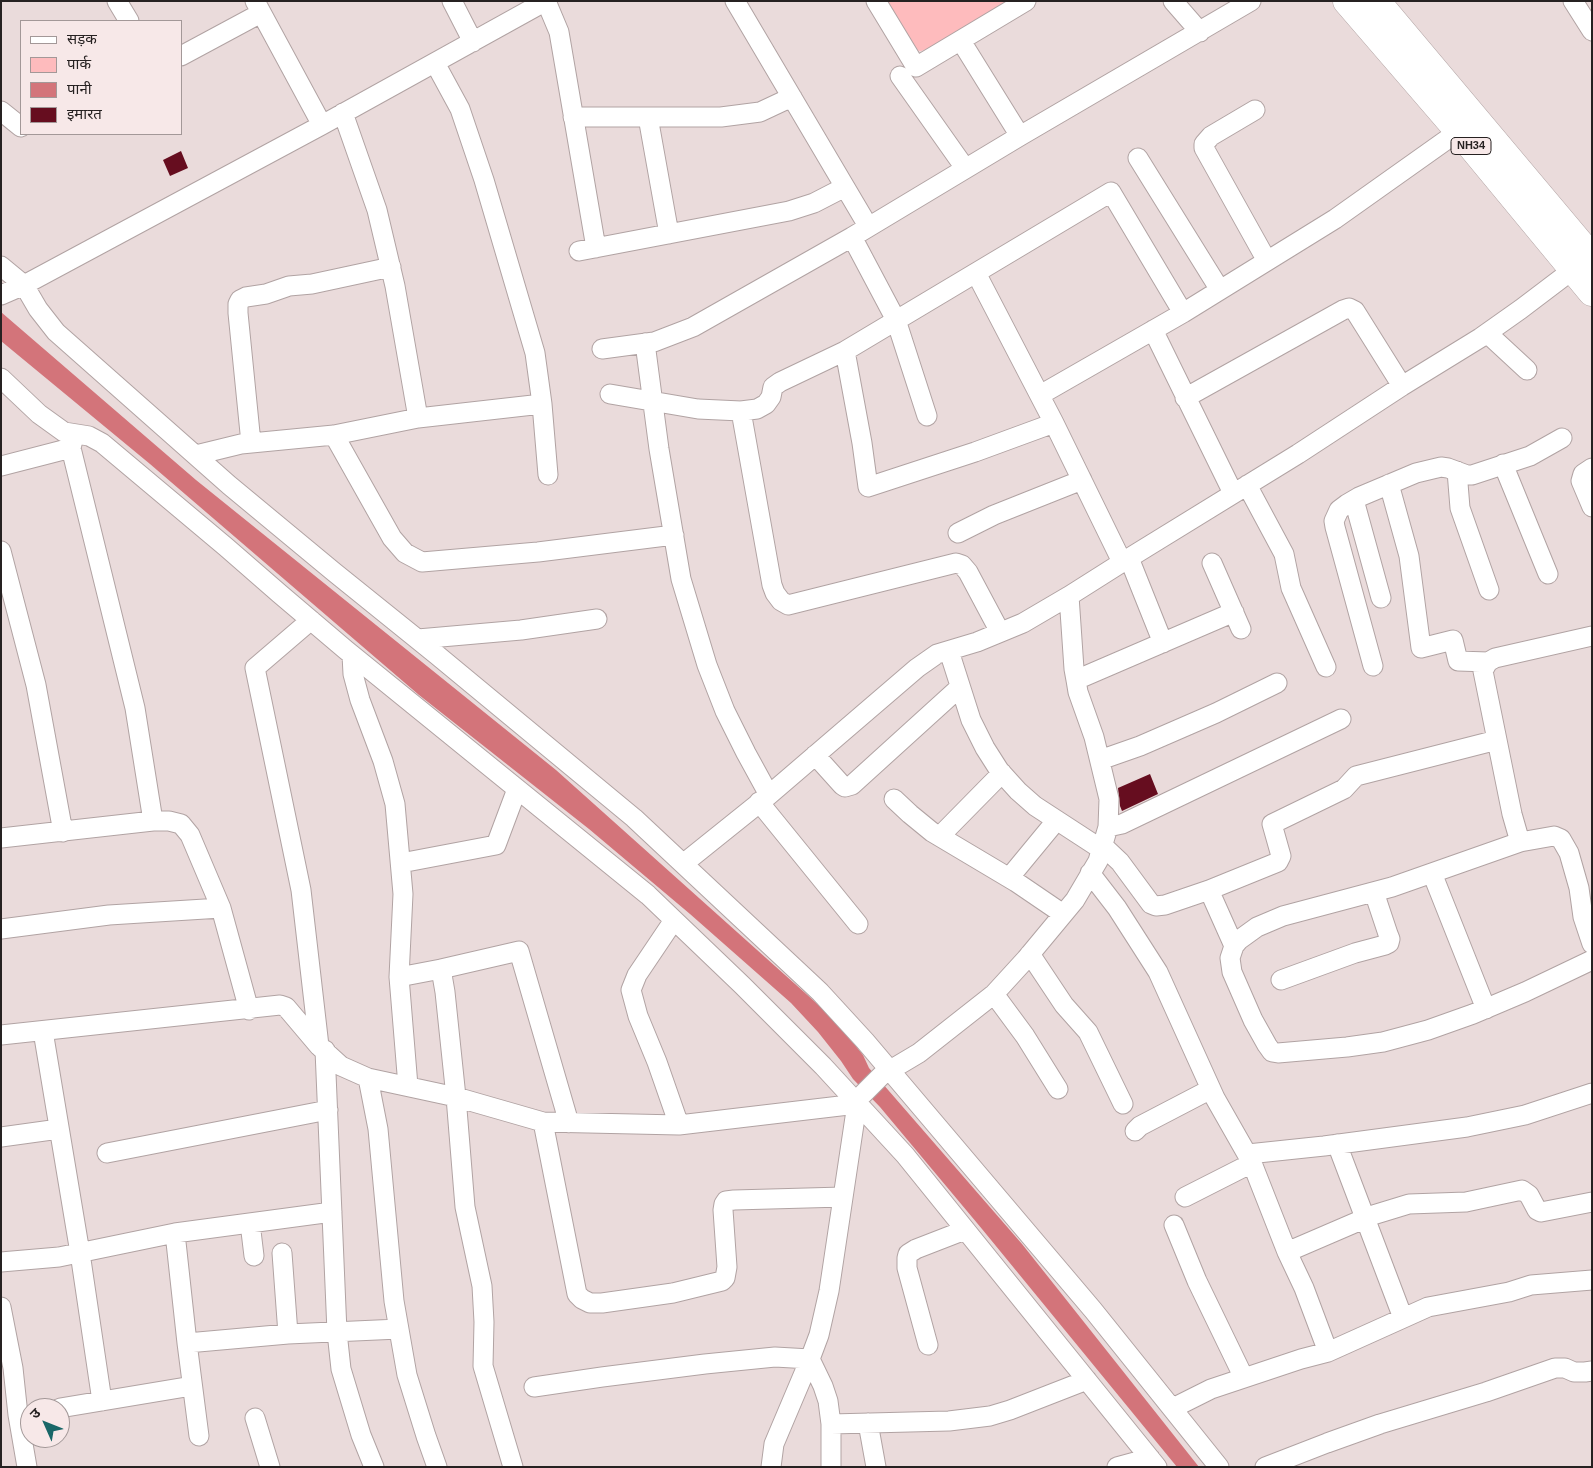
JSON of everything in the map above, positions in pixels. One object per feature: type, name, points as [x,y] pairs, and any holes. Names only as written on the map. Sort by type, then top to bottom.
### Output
[{"type":"highway","name":"NH34","points":[[1348,1],[1466,124]]},
{"type":"highway","name":"NH34","points":[[1376,1],[1466,124],[1588,275]]},
{"type":"street","points":[[117,1],[128,20]]},
{"type":"street","points":[[452,1],[473,42]]},
{"type":"street","points":[[1,295],[24,285],[322,125],[546,1],[559,32],[573,117],[587,249],[789,211],[814,203],[845,187]]},
{"type":"street","points":[[735,1],[868,226]]},
{"type":"street","points":[[876,1],[916,67],[1026,1]]},
{"type":"street","points":[[1173,1],[1200,32]]},
{"type":"street","points":[[602,349],[654,342],[693,327],[852,237],[965,168],[1251,1]]},
{"type":"street","points":[[1573,1],[1592,31]]},
{"type":"street","points":[[182,55],[258,7],[322,125]]},
{"type":"street","points":[[961,41],[1020,136]]},
{"type":"street","points":[[435,64],[460,109],[484,180],[535,353],[542,404],[548,475]]},
{"type":"street","points":[[900,76],[965,168]]},
{"type":"street","points":[[573,117],[721,117],[760,112],[792,97]]},
{"type":"street","points":[[1255,110],[1215,132],[1206,140],[1204,148],[1267,261]]},
{"type":"street","points":[[1,111],[20,126]]},
{"type":"street","points":[[343,113],[377,210],[391,267],[418,418]]},
{"type":"street","points":[[648,118],[669,234]]},
{"type":"street","points":[[1040,395],[1183,313],[1335,219],[1466,124]]},
{"type":"street","points":[[1138,158],[1220,290]]},
{"type":"street","points":[[610,394],[698,409],[758,409],[766,404],[771,397],[773,387],[780,382],[844,351],[1111,192],[1183,313]]},
{"type":"street","points":[[852,237],[896,320],[927,416]]},
{"type":"street","points":[[1,266],[24,285],[38,309],[56,332],[196,456],[634,818],[820,992],[865,1041],[886,1072],[1093,1310],[1219,1467]]},
{"type":"street","points":[[252,443],[238,313],[240,300],[290,286],[312,284],[391,267]]},
{"type":"street","points":[[976,273],[1125,560],[1163,643]]},
{"type":"street","points":[[683,864],[764,799],[917,668],[937,654],[977,642],[1023,623],[1070,596],[1298,454],[1487,333],[1588,275]]},
{"type":"street","points":[[1185,398],[1348,308],[1355,311],[1402,386]]},
{"type":"street","points":[[1152,330],[1185,398],[1240,489],[1281,549],[1291,588],[1326,667]]},
{"type":"street","points":[[1487,333],[1527,370]]},
{"type":"street","points":[[645,343],[659,449],[681,579],[706,665],[725,711],[746,753],[764,799],[858,924]]},
{"type":"street","points":[[844,351],[862,443],[868,487],[975,452],[1054,423]]},
{"type":"street","points":[[1,378],[39,414],[64,432],[72,441],[135,708],[153,821]]},
{"type":"street","points":[[196,456],[241,444],[334,436],[418,418],[542,404]]},
{"type":"street","points":[[741,410],[772,585],[781,601],[788,605],[956,563],[962,564],[968,572],[1000,632]]},
{"type":"street","points":[[1,466],[88,436],[102,443],[352,655],[648,895],[859,1100],[1154,1462]]},
{"type":"street","points":[[334,436],[392,538],[405,553],[422,562],[538,552],[674,536]]},
{"type":"street","points":[[1373,666],[1334,521],[1339,510],[1354,500],[1416,473],[1448,468],[1467,475],[1472,474],[1530,456],[1562,438]]},
{"type":"street","points":[[1503,464],[1548,574]]},
{"type":"street","points":[[1592,468],[1583,474],[1581,481],[1592,507]]},
{"type":"street","points":[[1457,472],[1460,508],[1489,590]]},
{"type":"street","points":[[958,533],[1011,508],[1082,480]]},
{"type":"street","points":[[1389,484],[1409,556],[1421,648],[1453,640],[1458,661],[1488,662]]},
{"type":"street","points":[[1354,500],[1381,598]]},
{"type":"street","points":[[2,553],[36,685],[64,832]]},
{"type":"street","points":[[1212,563],[1241,630]]},
{"type":"street","points":[[769,1466],[774,1444],[819,1335],[829,1291],[859,1100],[886,1072],[919,1053],[994,994],[1075,900],[1098,861],[1108,827],[1109,799],[1094,737],[1078,692],[1074,670],[1070,596]]},
{"type":"street","points":[[1076,680],[1234,612]]},
{"type":"street","points":[[418,639],[521,630],[598,619]]},
{"type":"street","points":[[311,620],[256,668],[302,890],[322,1048],[328,1110],[337,1332],[341,1370],[361,1435],[374,1467]]},
{"type":"street","points":[[1520,842],[1512,814],[1483,671],[1488,662],[1495,658],[1592,636]]},
{"type":"street","points":[[948,650],[971,720],[985,748],[1002,773],[1035,806],[1056,821],[1102,847],[1120,862],[1151,904],[1156,906],[1165,905],[1210,890],[1278,862],[1281,856],[1272,824],[1344,789],[1356,776],[1497,740]]},
{"type":"street","points":[[352,655],[353,674],[360,700],[383,761],[395,804],[404,894],[399,977],[408,1086]]},
{"type":"street","points":[[1100,760],[1140,746],[1208,717],[1276,683]]},
{"type":"street","points":[[815,755],[842,785],[845,787],[852,785],[960,686]]},
{"type":"street","points":[[1108,827],[1122,824],[1341,719]]},
{"type":"street","points":[[940,836],[1002,773]]},
{"type":"street","points":[[401,863],[496,845],[517,789]]},
{"type":"street","points":[[894,799],[910,814],[940,836],[1063,914]]},
{"type":"street","points":[[1,838],[153,821],[175,822],[185,829],[190,836],[221,908],[249,1010]]},
{"type":"street","points":[[1009,878],[1056,821]]},
{"type":"street","points":[[1592,944],[1569,853],[1561,840],[1554,836],[1520,842],[1392,887],[1283,916],[1258,927],[1239,940],[1234,946],[1230,958],[1232,972],[1253,1020],[1272,1052],[1278,1053],[1383,1042],[1428,1030],[1486,1009],[1592,960]]},
{"type":"street","points":[[1090,873],[1117,908],[1158,972],[1211,1089],[1250,1158],[1287,1252],[1304,1288],[1328,1352]]},
{"type":"street","points":[[1432,873],[1486,1009]]},
{"type":"street","points":[[1210,890],[1234,946]]},
{"type":"street","points":[[1281,980],[1355,953],[1385,946],[1389,943],[1390,939],[1374,892]]},
{"type":"street","points":[[1,929],[109,915],[221,908]]},
{"type":"street","points":[[674,920],[637,975],[631,990],[638,1016],[679,1124]]},
{"type":"street","points":[[399,977],[519,951],[569,1123]]},
{"type":"street","points":[[1030,954],[1064,1005],[1088,1032],[1123,1104]]},
{"type":"street","points":[[441,969],[446,992],[465,1208],[482,1286],[484,1322],[483,1366],[513,1467]]},
{"type":"street","points":[[994,994],[1025,1036],[1058,1089]]},
{"type":"street","points":[[1,1035],[280,1006],[286,1007],[322,1048],[341,1066],[368,1078],[456,1097],[543,1122],[679,1124],[859,1100]]},
{"type":"street","points":[[43,1031],[80,1253],[102,1401]]},
{"type":"street","points":[[368,1078],[378,1129],[394,1301],[407,1375],[437,1467]]},
{"type":"street","points":[[1135,1130],[1211,1089]]},
{"type":"street","points":[[1185,1197],[1250,1158],[1337,1144],[1467,1127],[1525,1115],[1592,1093]]},
{"type":"street","points":[[107,1153],[328,1110]]},
{"type":"street","points":[[543,1122],[578,1294],[582,1299],[590,1303],[673,1293],[722,1281],[725,1278],[727,1267],[722,1210],[726,1201],[843,1197]]},
{"type":"street","points":[[1,1137],[59,1129]]},
{"type":"street","points":[[1337,1144],[1404,1318]]},
{"type":"street","points":[[1287,1252],[1365,1218],[1409,1204],[1466,1202],[1522,1190],[1529,1195],[1537,1210],[1541,1212],[1592,1202]]},
{"type":"street","points":[[1,1262],[59,1257],[175,1233],[332,1212]]},
{"type":"street","points":[[250,1223],[254,1256]]},
{"type":"street","points":[[1174,1225],[1197,1281],[1244,1378]]},
{"type":"street","points":[[928,1345],[907,1268],[908,1254],[916,1249],[966,1230]]},
{"type":"street","points":[[175,1233],[199,1436]]},
{"type":"street","points":[[282,1253],[288,1334]]},
{"type":"street","points":[[1172,1408],[1211,1389],[1328,1352],[1428,1307],[1509,1292],[1531,1285],[1592,1280]]},
{"type":"street","points":[[1,1306],[20,1398]]},
{"type":"street","points":[[187,1343],[288,1334],[399,1329]]},
{"type":"street","points":[[534,1387],[705,1364],[775,1357],[810,1359]]},
{"type":"street","points":[[810,1359],[826,1394],[831,1424],[831,1467]]},
{"type":"street","points":[[1265,1467],[1380,1424],[1486,1392],[1555,1368],[1565,1368],[1574,1372],[1592,1370]]},
{"type":"street","points":[[831,1424],[958,1420],[990,1416],[1087,1380]]},
{"type":"street","points":[[70,1406],[192,1386]]},
{"type":"street","points":[[255,1418],[270,1467]]},
{"type":"street","points":[[868,1423],[876,1467]]},
{"type":"street","points":[[26,1448],[27,1467]]},
{"type":"street","points":[[1116,1467],[1154,1462]]},
{"type":"green space","points":[[885,1],[1010,1],[930,48],[921,51],[915,50]]},
{"type":"water","points":[[1,312],[196,480],[556,770],[823,1009],[863,1055],[869,1068],[1022,1244],[1199,1467],[1177,1467],[982,1229],[880,1107],[853,1079],[818,1032],[791,1003],[690,914],[589,829],[419,695],[150,464],[1,341]]},
{"type":"building","points":[[181,151],[188,168],[170,176],[163,160]]},
{"type":"building","points":[[1150,774],[1158,794],[1122,811],[1118,788]]}]
